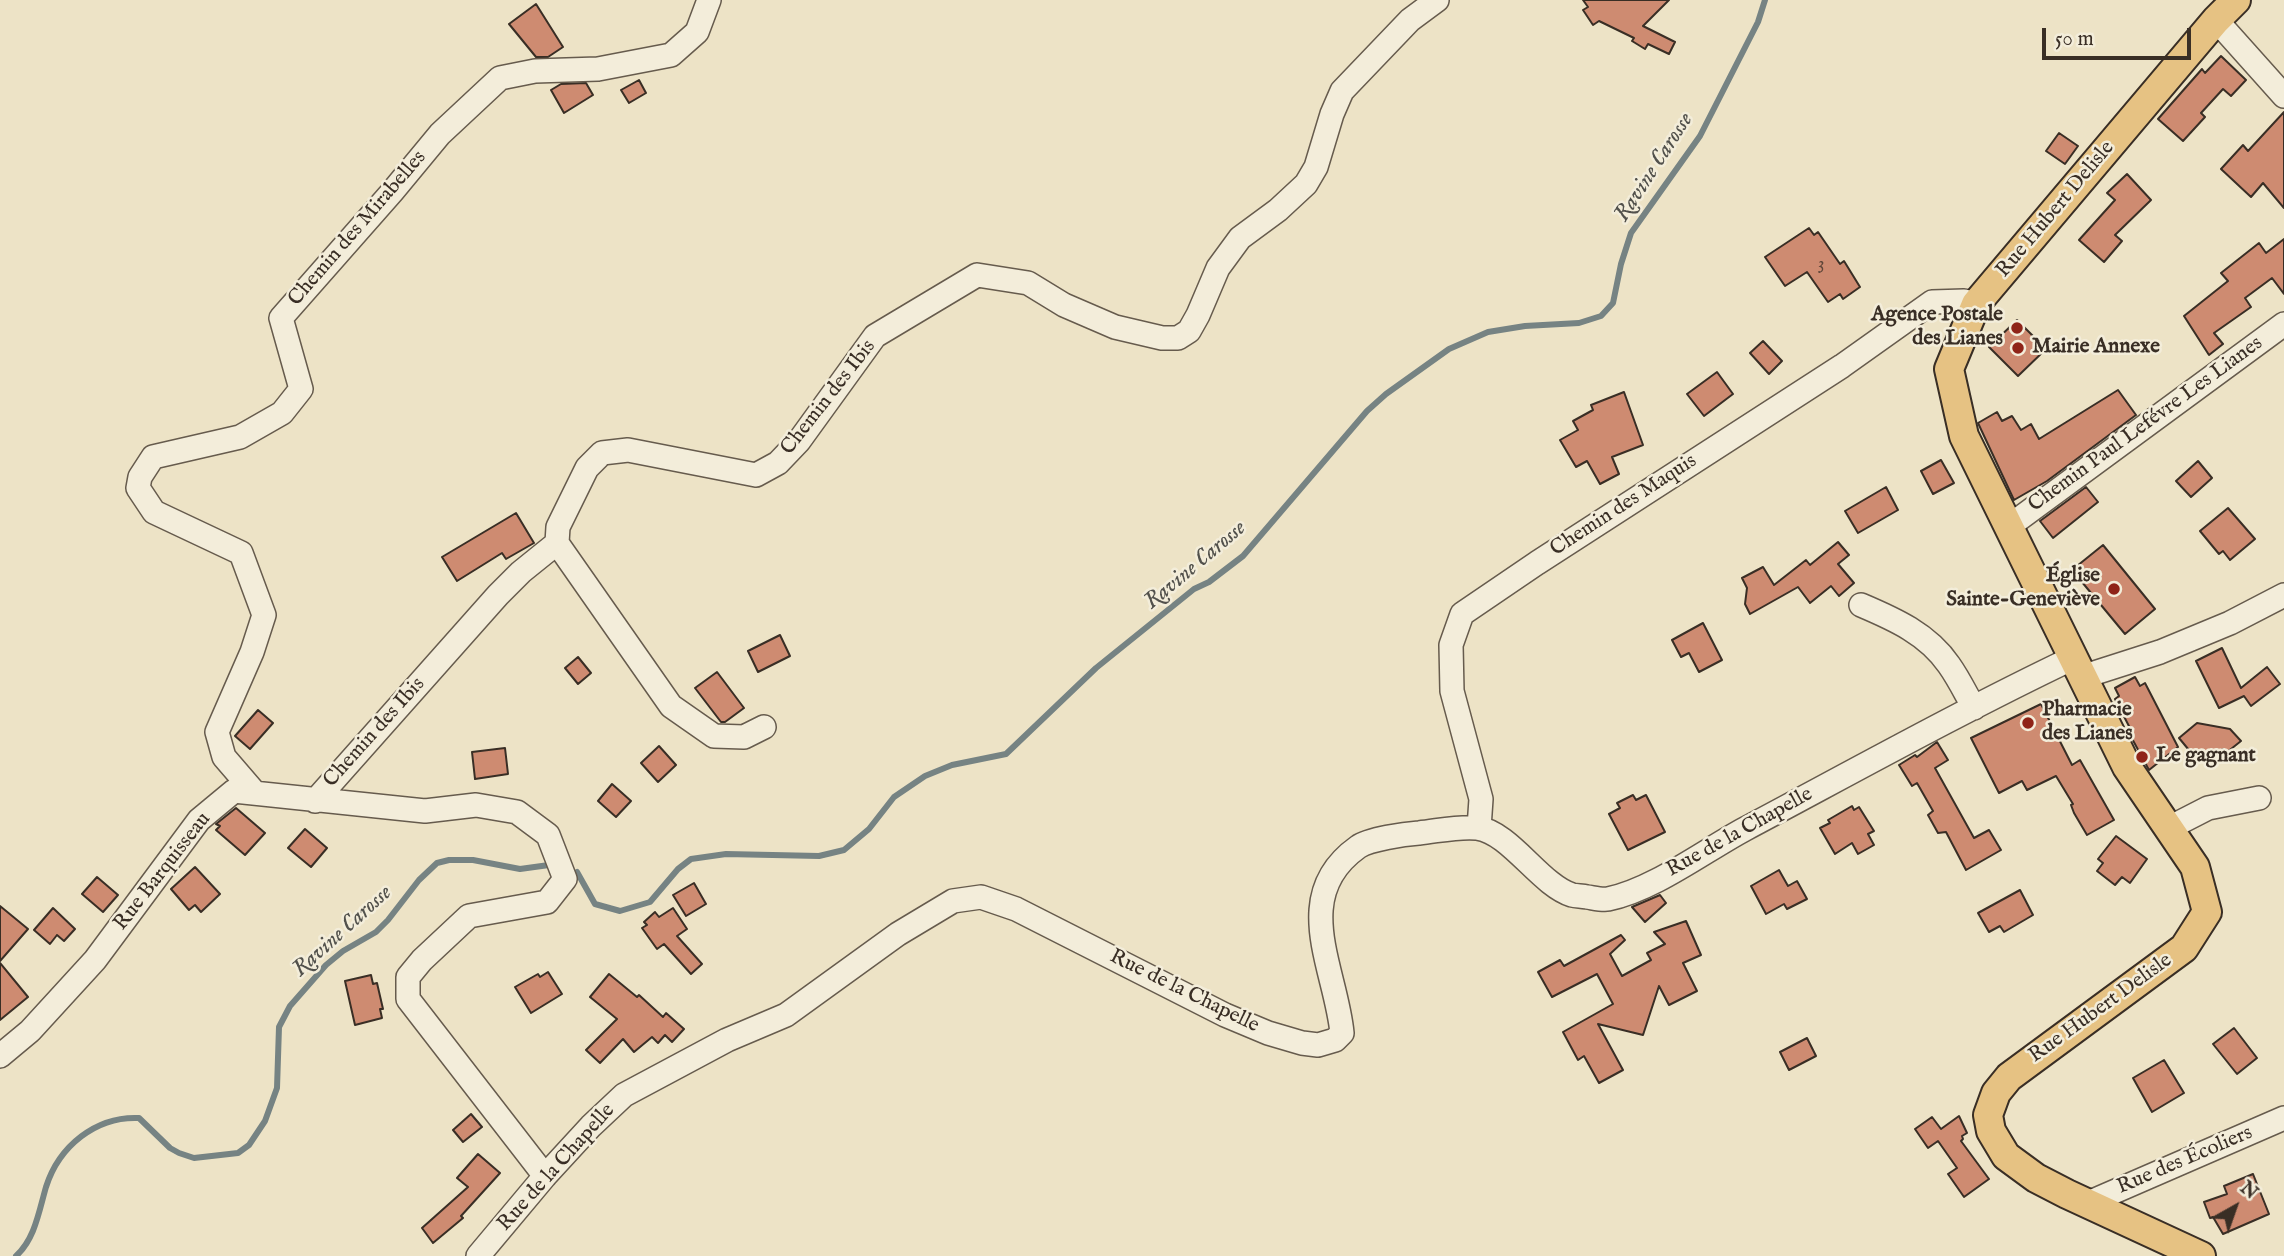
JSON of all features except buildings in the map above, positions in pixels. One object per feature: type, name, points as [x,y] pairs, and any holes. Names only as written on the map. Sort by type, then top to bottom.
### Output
[{"type":"main road","name":"Rue Hubert Delisle","points":[[2201,1256],[2086,1204],[2036,1178],[2006,1156],[1991,1131],[1989,1115],[1996,1093],[2009,1077],[2185,948],[2207,912],[2195,867],[2127,767],[1964,436],[1949,369],[1976,304],[2216,20],[2236,0]]},
{"type":"street","name":"Chemin des Mirabelles","points":[[255,793],[224,757],[217,732],[252,652],[264,615],[241,553],[153,512],[138,488],[140,477],[153,457],[240,437],[282,413],[301,388],[281,318],[440,134],[500,78],[536,71],[598,69],[671,55],[697,32],[709,0]]},
{"type":"street","name":"Chemin des Ibis","points":[[315,801],[498,595],[556,543],[558,527],[587,468],[602,453],[628,450],[756,475],[778,463],[799,440],[875,336],[977,275],[1028,283],[1064,305],[1115,327],[1162,338],[1178,338],[1189,331],[1218,268],[1240,238],[1278,210],[1306,184],[1316,167],[1342,91],[1410,20],[1437,0]]},
{"type":"street","points":[[2216,20],[2284,96]]},
{"type":"street","name":"Chemin des Maquis","points":[[1479,828],[1482,799],[1452,691],[1451,645],[1462,614],[1548,555],[1842,366],[1932,302],[1964,301],[1976,304]]},
{"type":"street","name":"Chemin Paul Lefévre Les Lianes","points":[[2008,527],[2284,324]]},
{"type":"street","points":[[556,543],[671,706],[714,736],[744,737],[764,727]]},
{"type":"street","name":"Rue de la Chapelle","points":[[478,1256],[591,1126],[624,1095],[727,1040],[786,1015],[898,934],[953,901],[981,897],[1016,909],[1225,1015],[1268,1033],[1318,1045],[1335,1040],[1342,1033],[1340,1011],[1331,987],[1321,937],[1323,895],[1336,867],[1360,845],[1410,833],[1479,828],[1500,837],[1540,873],[1570,894],[1606,899],[1645,886],[1753,825],[1974,708],[2078,667],[2160,652],[2284,595]]},
{"type":"street","points":[[1861,605],[1899,621],[1926,640],[1949,664],[1974,708]]},
{"type":"street","name":"Rue Barquisseau","points":[[0,1056],[30,1031],[95,960],[199,820],[233,791],[425,811],[476,805],[517,812],[548,835],[565,879],[547,902],[469,916],[422,960],[408,977],[408,999],[545,1177]]},
{"type":"street","points":[[2169,828],[2208,808],[2259,798]]},
{"type":"street","name":"Rue des Écoliers","points":[[2086,1204],[2284,1118]]},
{"type":"waterway","name":"Ravine Carosse","points":[[577,872],[595,904],[620,911],[650,902],[678,869],[691,859],[726,854],[819,856],[844,850],[869,829],[894,797],[925,776],[952,765],[1006,754],[1096,668],[1194,589],[1209,582],[1243,556],[1367,411],[1386,394],[1449,349],[1488,332],[1525,326],[1579,323],[1601,316],[1613,303],[1631,233],[1700,136],[1758,22],[1765,0]]},
{"type":"waterway","name":"Ravine Carosse","points":[[16,1256],[32,1233],[52,1172],[70,1147],[94,1128],[108,1122],[139,1118],[170,1148],[194,1158],[238,1153],[249,1145],[265,1121],[277,1088],[279,1027],[290,1006],[326,965],[343,951],[376,932],[419,880],[437,863],[473,860],[520,869],[549,865]]},
{"type":"place","name":"Agence Postale des Lianes","points":[[2017,328]]},
{"type":"place","name":"Mairie Annexe","points":[[2018,348]]},
{"type":"place","name":"Église Sainte-Geneviève","points":[[2114,589]]},
{"type":"place","name":"Pharmacie des Lianes","points":[[2028,723]]},
{"type":"place","name":"Le gagnant","points":[[2142,757]]}]
